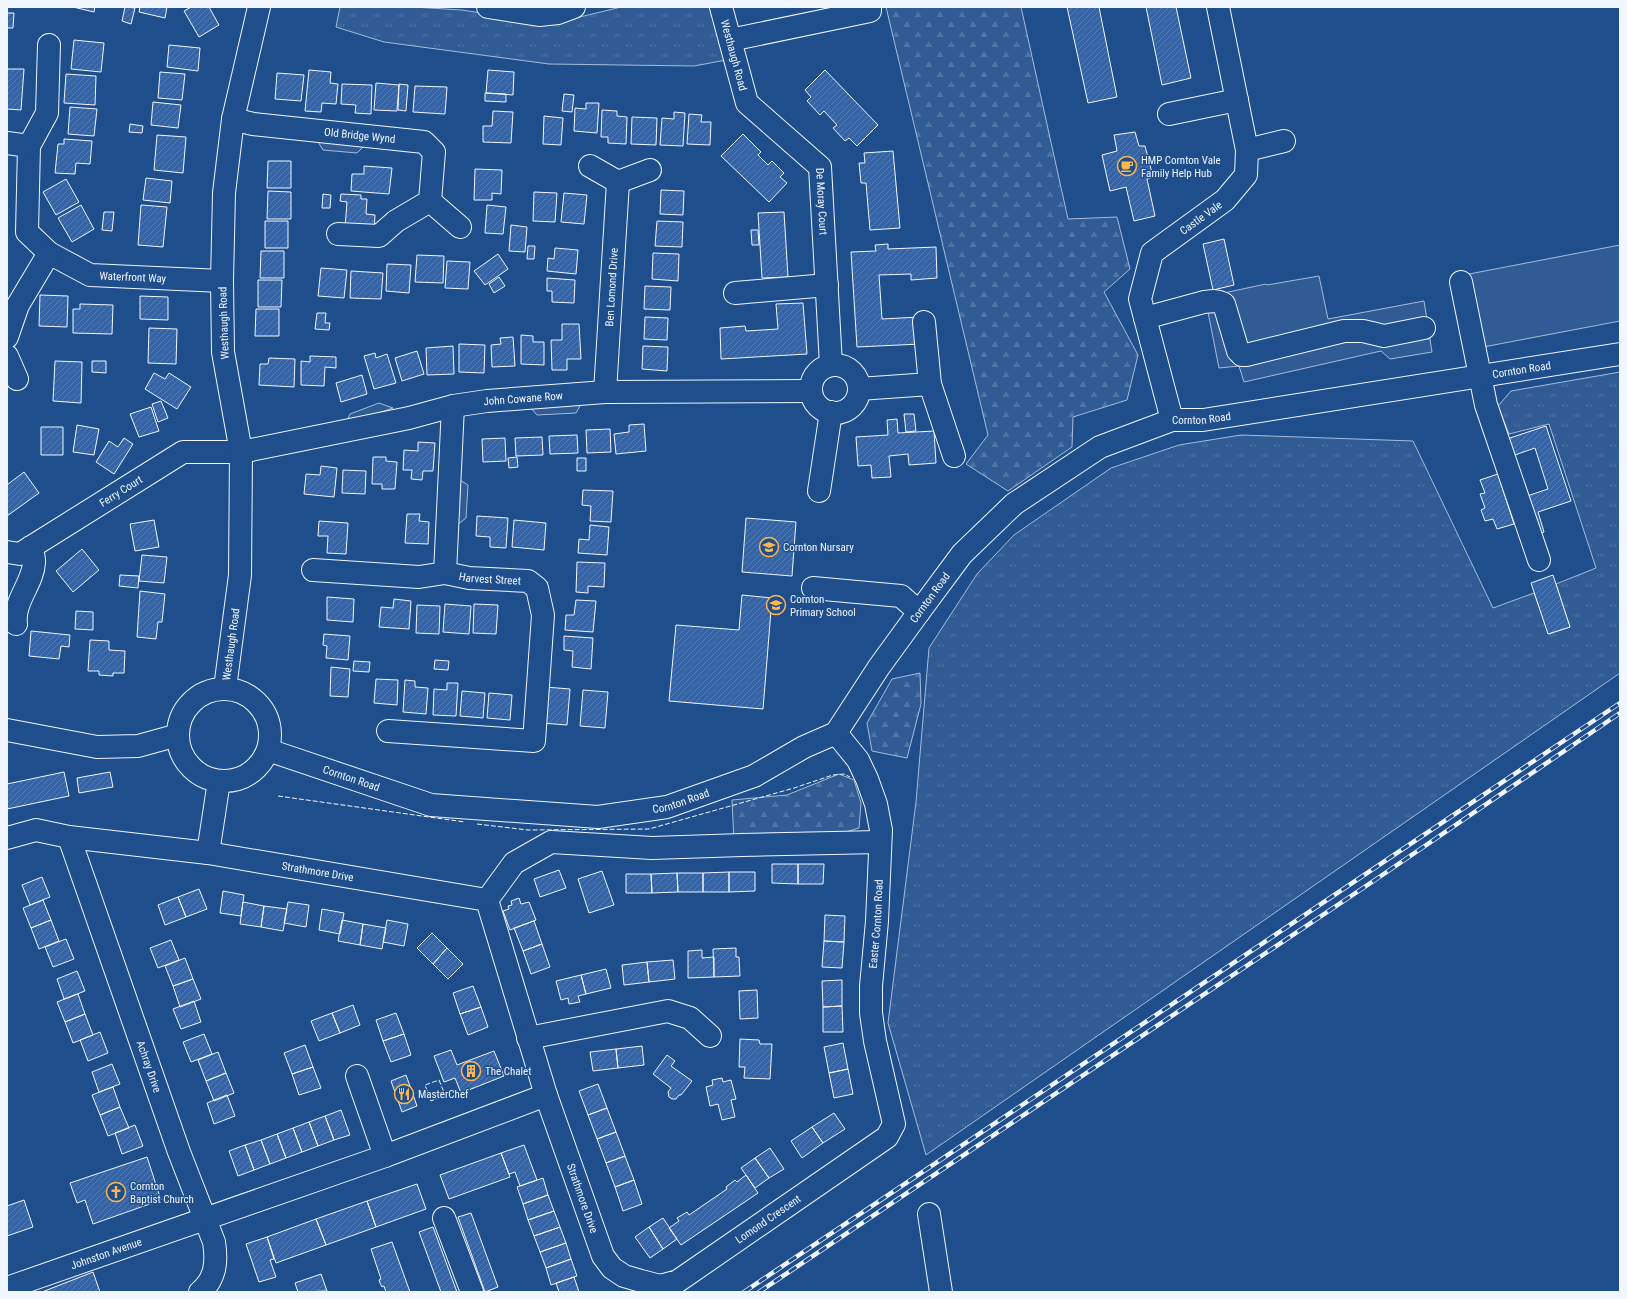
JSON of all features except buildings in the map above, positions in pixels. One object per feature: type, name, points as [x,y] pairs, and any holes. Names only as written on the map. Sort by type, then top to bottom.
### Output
[{"type":"street","name":"Westhaugh Road","points":[[225,688],[240,575],[241,452],[223,352],[222,281],[224,193],[233,119],[259,7]]},
{"type":"street","points":[[494,7],[538,15],[558,14],[574,7]]},
{"type":"street","name":"Westhaugh Road","points":[[721,7],[747,103]]},
{"type":"street","points":[[730,40],[870,11],[870,7]]},
{"type":"street","name":"Castle Vale","points":[[1172,420],[1140,299],[1152,253],[1225,200],[1246,175],[1247,150],[1218,7]]},
{"type":"street","name":"Waterfront Way","points":[[48,45],[47,113],[29,146],[27,232],[49,253],[90,275],[222,281]]},
{"type":"street","points":[[1169,114],[1237,100]]},
{"type":"street","name":"De Moray Court","points":[[747,103],[820,166],[831,365]]},
{"type":"street","name":"Old Bridge Wynd","points":[[233,119],[253,124],[424,142],[434,152],[430,201]]},
{"type":"street","points":[[1247,150],[1284,141]]},
{"type":"street","points":[[7,143],[29,146]]},
{"type":"street","points":[[590,166],[618,182],[650,170]]},
{"type":"street","name":"Ben Lomond Drive","points":[[605,392],[618,182]]},
{"type":"street","points":[[338,234],[379,236],[396,221],[430,201],[460,227]]},
{"type":"street","points":[[7,337],[18,305],[49,253]]},
{"type":"street","points":[[1461,282],[1486,405],[1539,560]]},
{"type":"street","points":[[735,293],[827,285]]},
{"type":"street","points":[[1145,318],[1204,302],[1220,302],[1224,304],[1238,351],[1242,355],[1344,331],[1363,331],[1384,336],[1424,328]]},
{"type":"street","points":[[924,322],[930,384],[954,456]]},
{"type":"street","name":"Cornton Road","points":[[268,750],[431,804],[598,817],[667,807],[754,776],[804,748],[836,733],[879,667],[962,554],[1014,504],[1100,447],[1172,420],[1202,420],[1620,354]]},
{"type":"street","points":[[7,356],[17,379]]},
{"type":"street","points":[[838,364],[851,370],[858,382],[858,397],[853,404],[843,411],[831,412],[824,410],[813,399],[811,392],[811,384],[818,371],[831,365],[838,364]]},
{"type":"street","points":[[859,389],[930,384]]},
{"type":"street","name":"John Cowane Row","points":[[241,452],[409,418],[453,406],[487,401],[605,392],[811,392]]},
{"type":"street","points":[[445,573],[453,406]]},
{"type":"street","points":[[819,491],[831,412]]},
{"type":"street","name":"Ferry Court","points":[[7,552],[20,554],[183,452],[241,452]]},
{"type":"street","points":[[16,624],[15,617],[24,588],[31,578],[34,563],[31,547]]},
{"type":"street","name":"Harvest Street","points":[[313,570],[419,577],[445,573],[469,578],[528,581],[537,588],[543,615],[534,740],[388,731]]},
{"type":"street","points":[[814,588],[901,596],[919,612]]},
{"type":"street","points":[[225,688],[243,692],[264,710],[271,728],[268,750],[264,759],[257,768],[245,777],[231,781],[219,781],[200,774],[186,762],[180,750],[178,735],[180,720],[191,702],[206,692],[225,688]]},
{"type":"street","points":[[7,730],[97,747],[138,746],[178,735]]},
{"type":"street","name":"Easter Cornton Road","points":[[836,733],[858,760],[867,779],[876,804],[881,830],[877,921],[871,986],[871,1013],[875,1041],[894,1124]]},
{"type":"street","points":[[208,853],[219,781]]},
{"type":"street","name":"Strathmore Drive","points":[[7,838],[36,830],[69,837],[208,853],[487,900],[546,1096],[603,1256],[612,1268],[639,1287]]},
{"type":"street","name":"Achray Drive","points":[[69,837],[179,1152],[214,1242],[216,1256],[212,1277],[206,1287],[200,1292]]},
{"type":"street","points":[[487,900],[514,863],[551,842],[652,848],[880,842]]},
{"type":"street","points":[[528,1038],[668,1011],[690,1018],[710,1036]]},
{"type":"street","points":[[357,1076],[385,1156],[546,1096]]},
{"type":"street","name":"Lomond Crescent","points":[[639,1287],[660,1286],[678,1281],[887,1137],[894,1124]]},
{"type":"street","name":"Johnston Avenue","points":[[7,1288],[385,1156]]},
{"type":"street","points":[[929,1214],[941,1292]]},
{"type":"street","points":[[444,1218],[472,1292]]},
{"type":"green space","points":[[340,7],[413,7],[462,10],[551,24],[621,7],[714,7],[726,60],[694,66],[549,64],[384,42],[336,27]]},
{"type":"green space","points":[[886,7],[1021,7],[1068,219],[1117,217],[1130,269],[1104,292],[1138,355],[1127,400],[1073,417],[1072,447],[1008,491],[966,464],[988,435]]},
{"type":"green space","points":[[1620,372],[1620,673],[926,1155],[888,1023],[916,802],[929,648],[977,574],[1014,535],[1111,468],[1179,445],[1241,435],[1413,441],[1493,608],[1534,593],[1549,634],[1570,627],[1556,584],[1596,568],[1549,424],[1509,434],[1498,406],[1511,391]]},
{"type":"green space","points":[[920,673],[921,704],[907,758],[872,751],[867,723],[892,679]]},
{"type":"green space","points":[[839,774],[854,780],[861,803],[859,828],[832,836],[734,842],[732,800],[787,795]]},
{"type":"shaded area","points":[[317,140],[364,146],[357,153],[323,150]]},
{"type":"shaded area","points":[[1620,245],[1620,321],[1478,348],[1464,275]]},
{"type":"shaded area","points":[[1319,276],[1328,319],[1424,301],[1432,352],[1390,359],[1381,351],[1244,382],[1239,366],[1219,368],[1205,297],[1266,284]]},
{"type":"shaded area","points":[[379,403],[393,408],[345,424],[350,414]]},
{"type":"shaded area","points":[[581,404],[576,413],[537,415],[530,407]]},
{"type":"shaded area","points":[[460,480],[468,485],[466,518],[457,525]]},
{"type":"railway","points":[[744,1292],[1620,703]]},
{"type":"railway","points":[[759,1292],[1372,882],[1620,713]]},
{"type":"fence","points":[[477,824],[528,830],[649,829],[794,788],[833,775],[844,774],[850,777]]},
{"type":"fence","points":[[278,796],[465,822]]},
{"type":"fence","points":[[439,1080],[445,1095],[431,1101],[425,1085],[439,1080]]},
{"type":"place","name":"HMP Cornton Vale Family Help Hub","points":[[1127,166]]},
{"type":"place","name":"Cornton Nursary","points":[[769,547]]},
{"type":"place","name":"Cornton Primary School","points":[[776,605]]},
{"type":"place","name":"The Chalet","points":[[471,1071]]},
{"type":"place","name":"MasterChef","points":[[404,1094]]},
{"type":"place","name":"Cornton Baptist Church","points":[[116,1192]]}]
